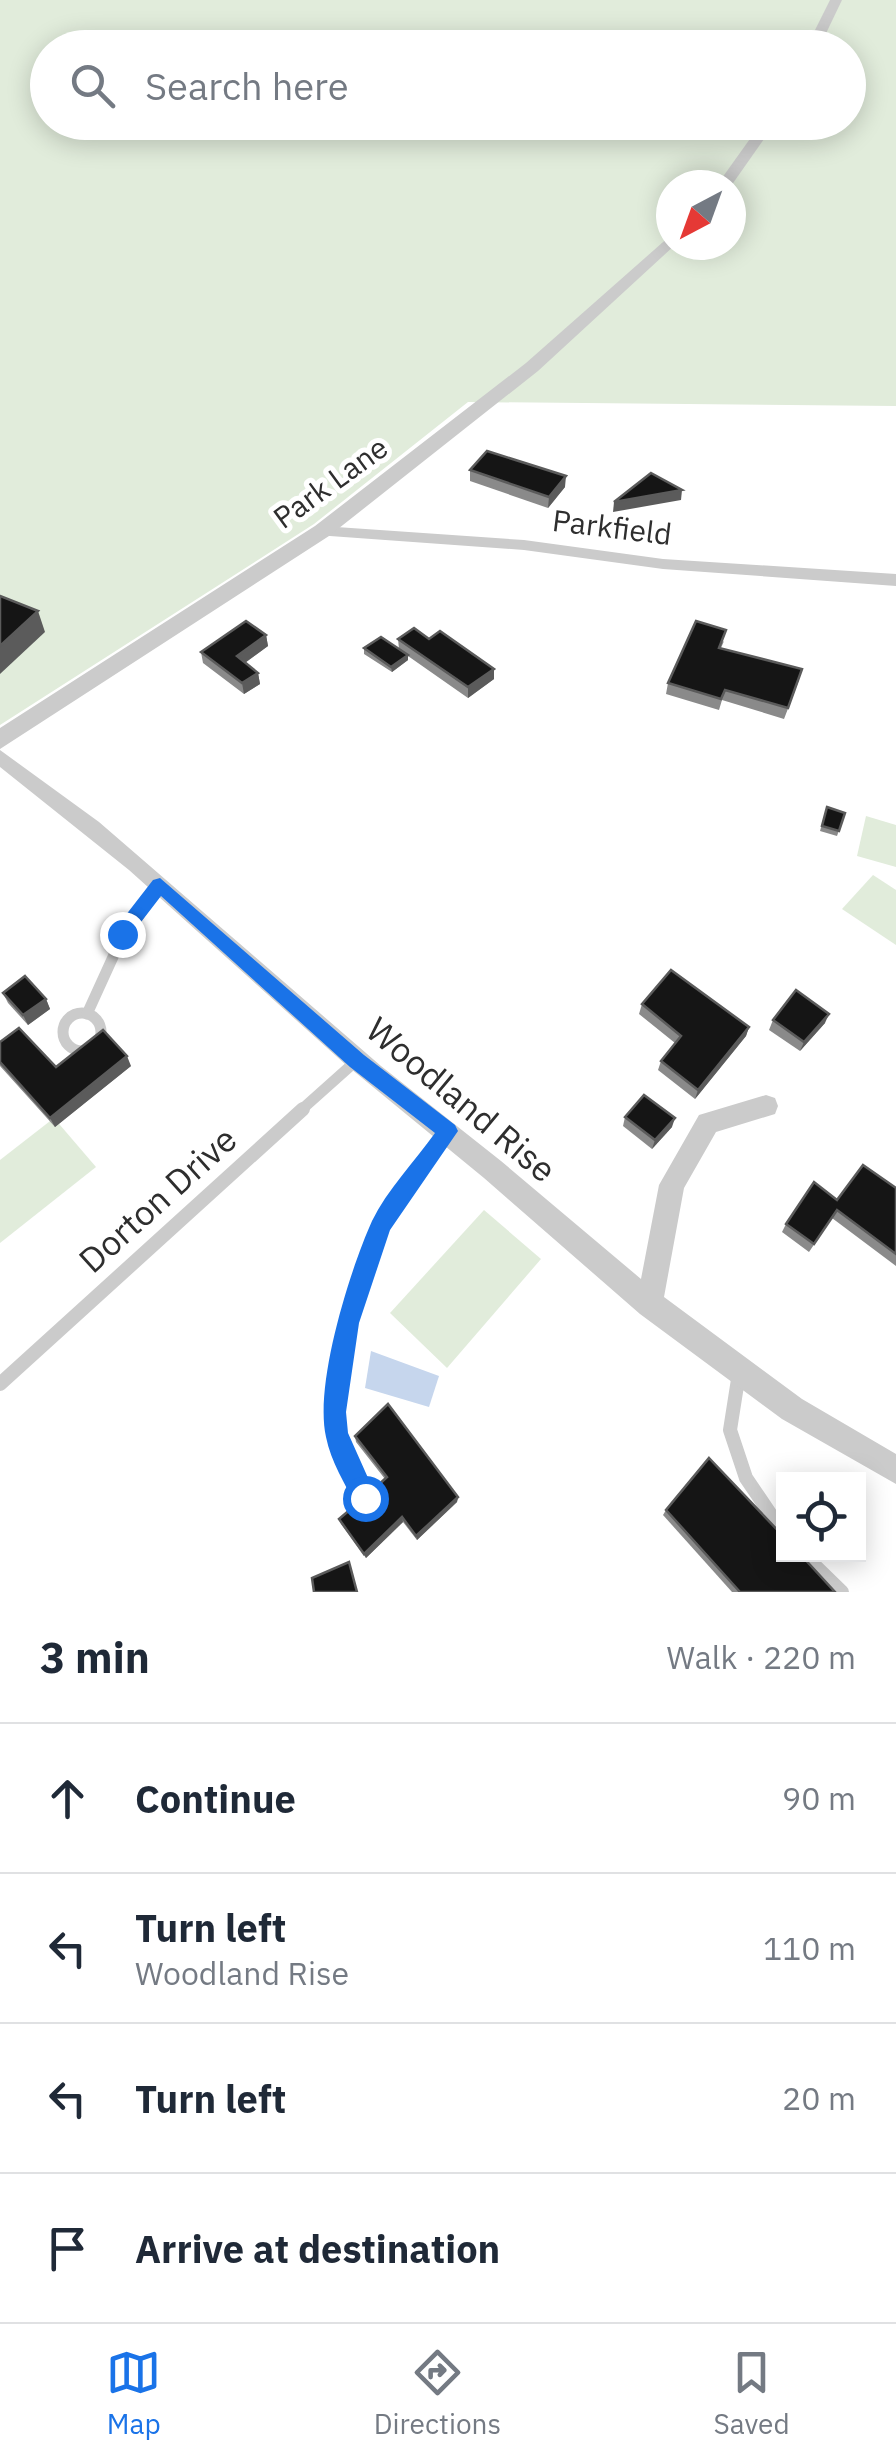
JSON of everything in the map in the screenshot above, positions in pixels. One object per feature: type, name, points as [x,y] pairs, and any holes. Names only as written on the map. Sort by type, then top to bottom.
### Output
[{"type":"street","points":[[821,30],[836,0]]},
{"type":"street","points":[[735,170],[756,140]]},
{"type":"street","name":"Park Lane","points":[[0,740],[322,531],[532,368],[656,254]]},
{"type":"street","name":"Parkfield","points":[[322,531],[524,544],[663,564],[896,580]]},
{"type":"street","name":"Woodland Rise","points":[[0,758],[84,817],[357,1061],[448,1131],[649,1305],[820,1430],[896,1470]]},
{"type":"street","points":[[649,1305],[672,1186],[708,1123],[766,1106]]},
{"type":"lane","points":[[86,1014],[98,980],[122,934],[160,884]]},
{"type":"lane","name":"Dorton Drive","points":[[0,1384],[357,1061]]},
{"type":"lane","points":[[365,1498],[342,1454],[335,1422],[348,1323],[381,1224],[448,1131]]},
{"type":"lane","points":[[739,1372],[730,1430],[746,1478],[776,1522]]},
{"type":"lane","points":[[810,1562],[842,1592]]},
{"type":"green space","points":[[0,0],[896,0],[896,406],[468,402],[314,524],[0,725]]},
{"type":"green space","points":[[866,816],[896,825],[896,867],[857,856]]},
{"type":"green space","points":[[873,875],[896,890],[896,945],[842,909]]},
{"type":"green space","points":[[54,1118],[96,1167],[0,1243],[0,1160]]},
{"type":"green space","points":[[484,1210],[541,1259],[447,1368],[390,1313]]},
{"type":"water","points":[[371,1351],[439,1376],[429,1407],[365,1388]]},
{"type":"building","points":[[487,451],[566,476],[549,497],[470,470]]},
{"type":"building","points":[[651,473],[682,490],[614,502]]},
{"type":"building","points":[[0,596],[38,611],[0,646]]},
{"type":"building","points":[[246,621],[266,635],[237,656],[258,673],[242,683],[201,652]]},
{"type":"building","points":[[696,621],[726,630],[719,648],[802,669],[788,708],[725,690],[721,699],[668,683]]},
{"type":"building","points":[[414,628],[429,639],[440,631],[494,669],[468,687],[398,639]]},
{"type":"building","points":[[381,637],[408,655],[391,667],[364,648]]},
{"type":"building","points":[[827,807],[845,813],[839,831],[822,826]]},
{"type":"building","points":[[671,970],[749,1027],[698,1090],[661,1061],[681,1036],[642,1004]]},
{"type":"building","points":[[25,976],[46,999],[23,1015],[3,993]]},
{"type":"building","points":[[796,990],[829,1014],[804,1042],[773,1020]]},
{"type":"building","points":[[19,1028],[56,1067],[103,1030],[127,1056],[50,1118],[0,1062],[0,1042]]},
{"type":"building","points":[[644,1095],[675,1118],[655,1140],[625,1117]]},
{"type":"building","points":[[863,1165],[896,1188],[896,1254],[837,1210],[814,1244],[786,1224],[814,1182],[837,1200]]},
{"type":"building","points":[[388,1404],[458,1497],[416,1536],[402,1517],[364,1554],[339,1519],[358,1503],[372,1501],[374,1489],[387,1477],[355,1436]]},
{"type":"building","points":[[709,1458],[776,1529],[776,1562],[807,1562],[835,1592],[740,1592],[666,1510]]},
{"type":"building","points":[[349,1562],[357,1592],[314,1592],[312,1578]]},
{"type":"route","points":[[122,934],[160,884],[357,1061],[448,1131],[381,1224],[348,1323],[334,1412],[336,1433],[342,1454],[365,1498]]}]
